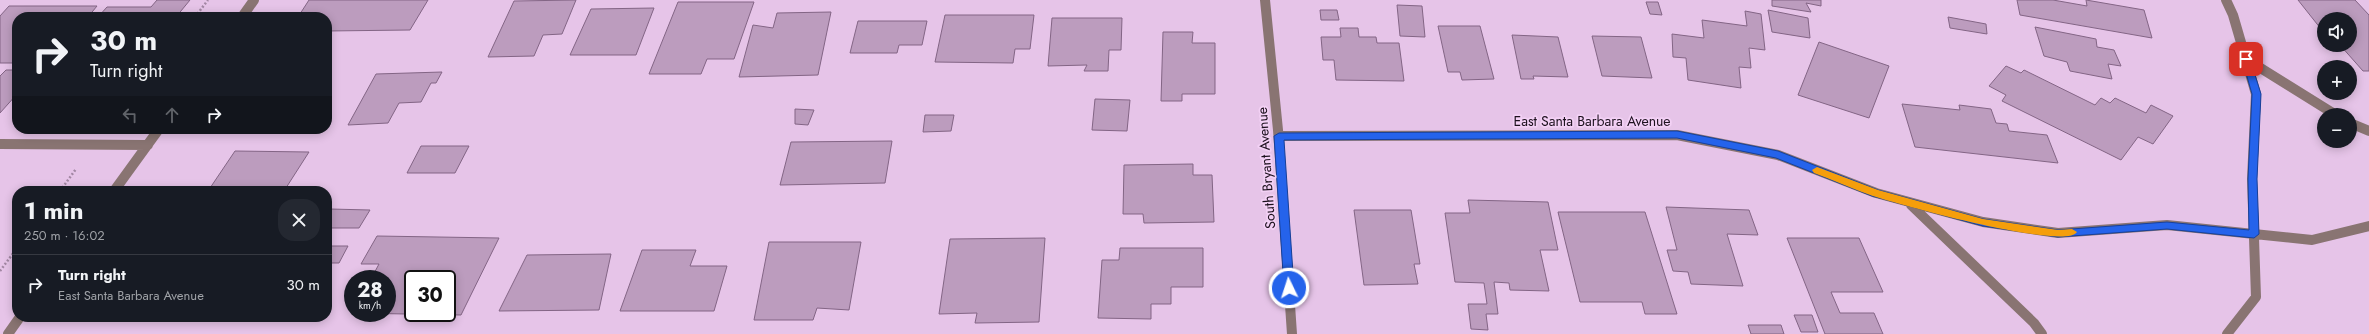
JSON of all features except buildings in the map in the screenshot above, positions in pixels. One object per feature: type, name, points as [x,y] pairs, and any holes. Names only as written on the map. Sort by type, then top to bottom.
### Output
[{"type":"street","points":[[246,12],[254,0]]},
{"type":"street","name":"South Bryant Avenue","points":[[1265,0],[1279,136],[1292,334]]},
{"type":"street","points":[[2226,0],[2233,15],[2256,94],[2252,179],[2256,297],[2227,334]]},
{"type":"street","points":[[2246,59],[2325,108]]},
{"type":"street","points":[[2357,126],[2369,131]]},
{"type":"street","points":[[118,186],[156,134]]},
{"type":"street","name":"East Santa Barbara Avenue","points":[[1279,136],[1677,135],[1778,155],[1876,193],[1983,222],[2058,233],[2167,225],[2312,240],[2369,226]]},
{"type":"street","points":[[0,144],[148,145]]},
{"type":"street","points":[[1908,202],[1931,222],[2034,323],[2042,334]]},
{"type":"street","points":[[8,334],[16,322]]},
{"type":"path","points":[[199,12],[208,0]]},
{"type":"path","points":[[0,271],[12,255]]},
{"type":"slow traffic","points":[[1817,170],[1876,193],[1983,222],[2058,233],[2072,232]]},
{"type":"route","points":[[1289,288],[1279,136],[1677,135],[1778,155],[1876,193],[1983,222],[2058,233],[2167,225],[2254,234],[2252,179],[2256,94],[2246,59]]}]
